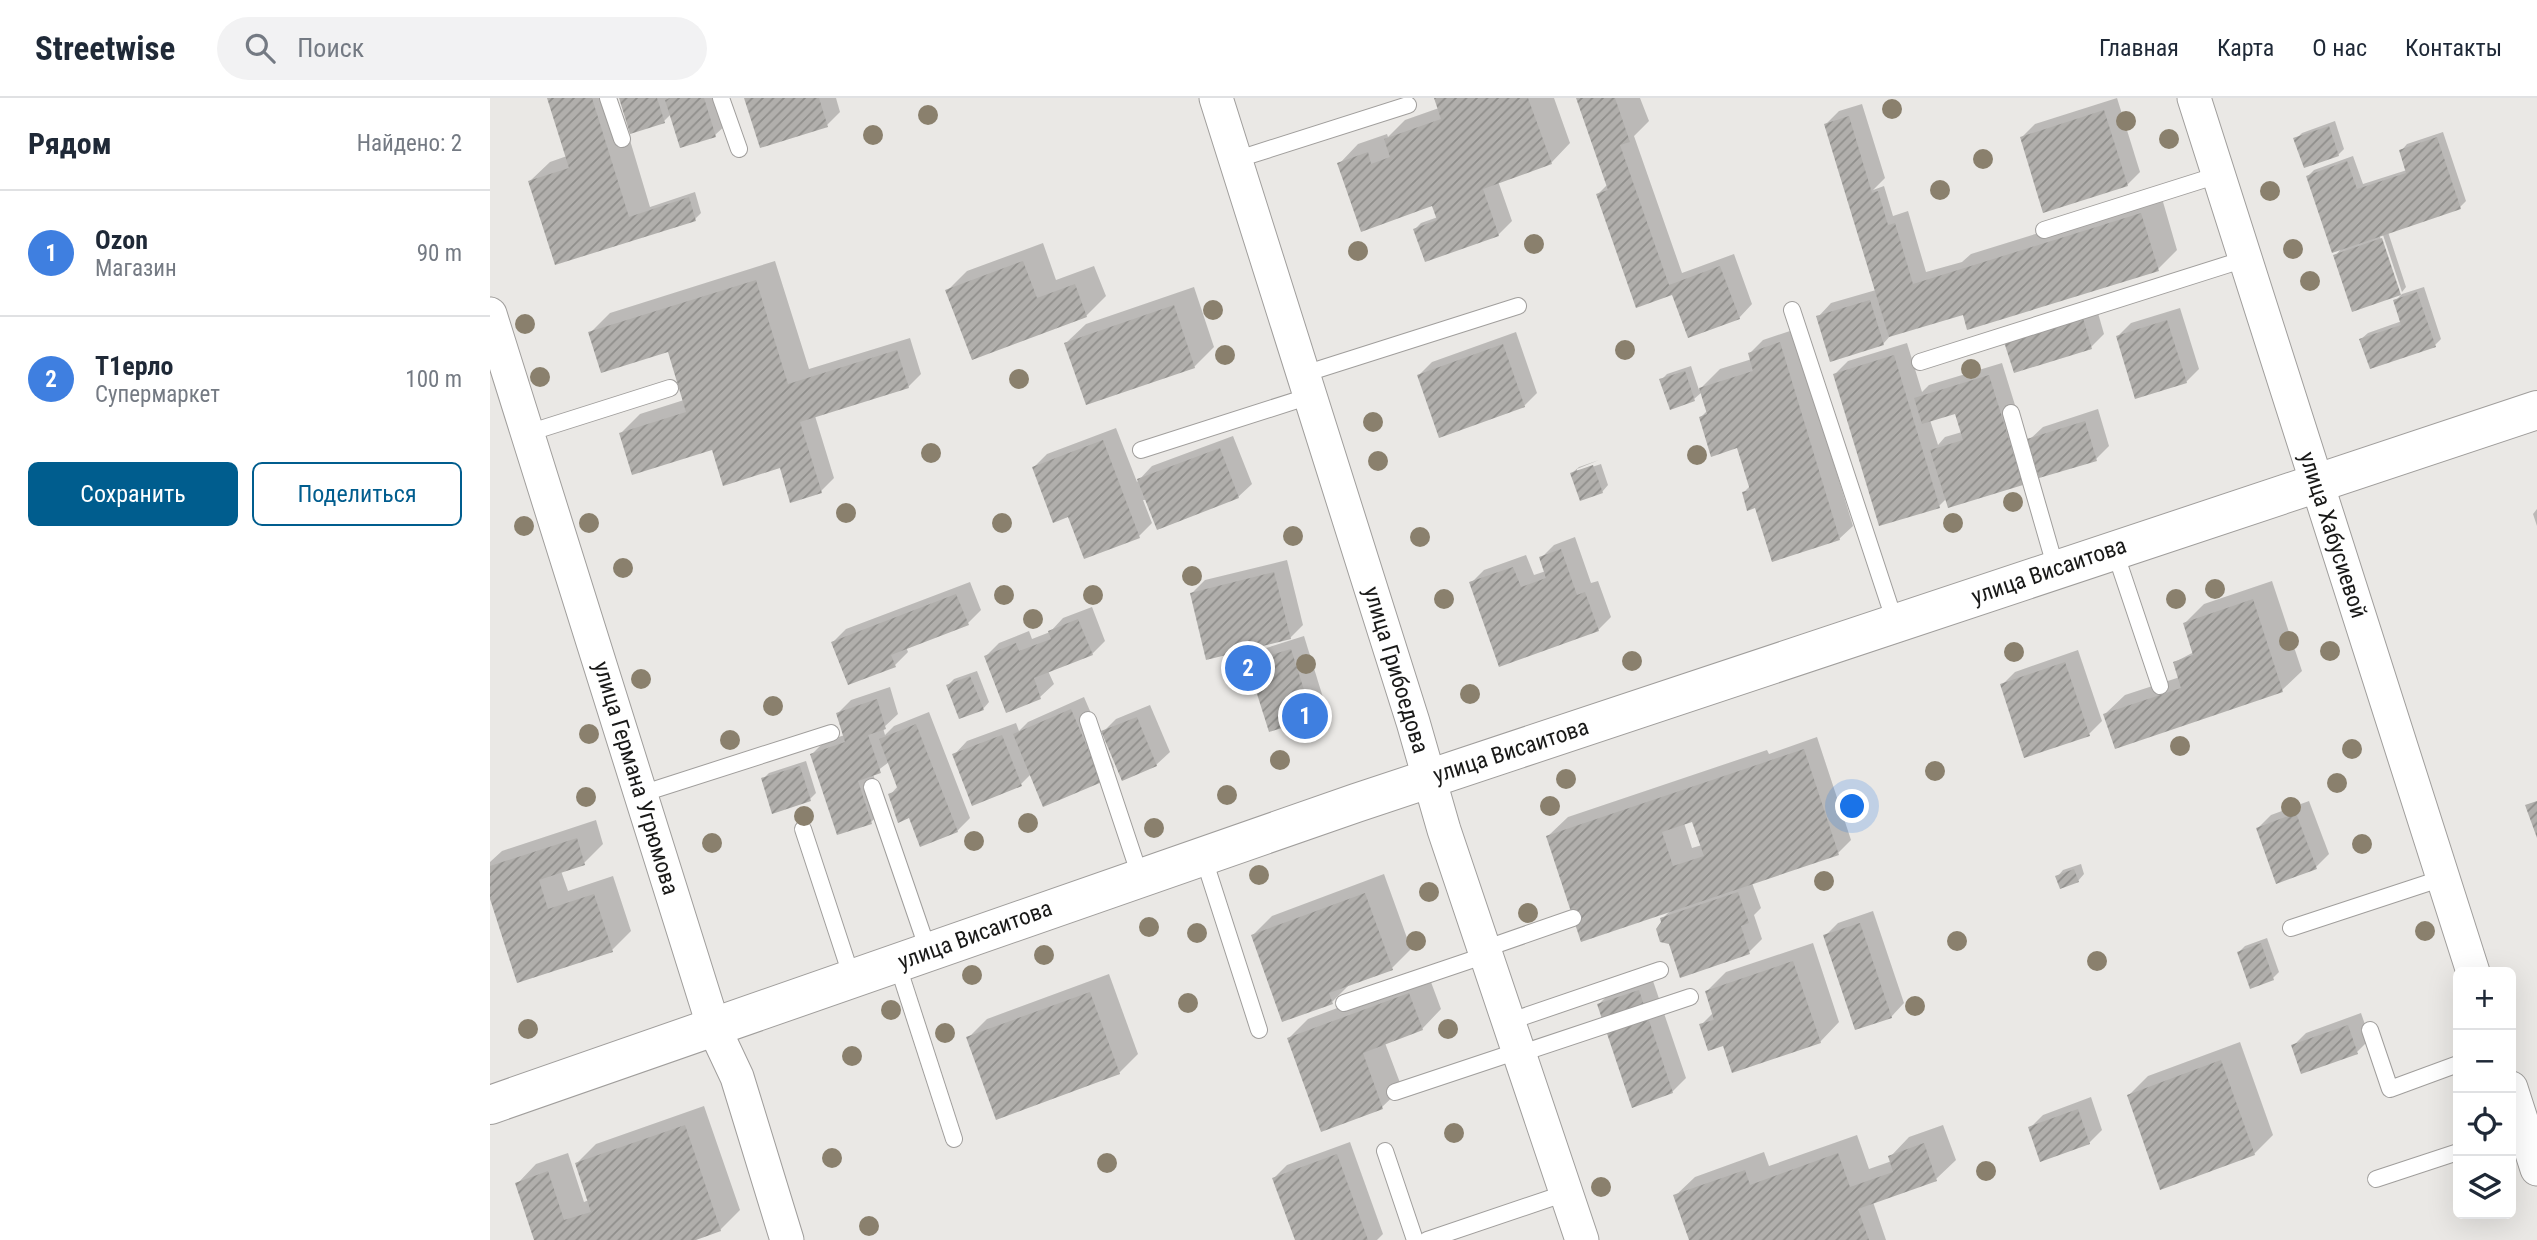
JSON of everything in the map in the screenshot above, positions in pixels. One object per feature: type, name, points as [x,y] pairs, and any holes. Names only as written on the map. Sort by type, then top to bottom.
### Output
[{"type":"main road","name":"улица Висаитова","points":[[490,1105],[1140,876],[2537,410]]},
{"type":"street","name":"улица Грибоедова","points":[[1216,98],[1485,952],[1581,1240]]},
{"type":"street","name":"улица Хабусиевой","points":[[2194,98],[2471,967]]},
{"type":"street","name":"улица Германа Угрюмова","points":[[490,314],[714,1028],[737,1077],[787,1240]]},
{"type":"street","points":[[2512,1093],[2518,1132],[2537,1169]]},
{"type":"lane","points":[[608,98],[622,139]]},
{"type":"lane","points":[[722,98],[739,149]]},
{"type":"lane","points":[[1236,160],[1409,105]]},
{"type":"lane","points":[[2044,230],[2218,174]]},
{"type":"lane","points":[[1920,362],[2245,258]]},
{"type":"lane","points":[[1141,450],[1518,306]]},
{"type":"lane","points":[[1792,310],[1895,622]]},
{"type":"lane","points":[[528,433],[670,388]]},
{"type":"lane","points":[[2011,412],[2056,569]]},
{"type":"lane","points":[[2114,549],[2160,686]]},
{"type":"lane","points":[[1088,720],[1140,876]]},
{"type":"lane","points":[[641,794],[831,733]]},
{"type":"lane","points":[[872,787],[954,1139]]},
{"type":"lane","points":[[803,829],[852,978]]},
{"type":"lane","points":[[1202,855],[1259,1030]]},
{"type":"lane","points":[[2291,928],[2443,878]]},
{"type":"lane","points":[[1343,1003],[1573,918]]},
{"type":"lane","points":[[1395,1092],[1515,1042],[1660,970]]},
{"type":"lane","points":[[1515,1042],[1690,997]]},
{"type":"lane","points":[[2370,1030],[2390,1089],[2453,1066]]},
{"type":"lane","points":[[1385,1151],[1415,1240]]},
{"type":"lane","points":[[2376,1179],[2453,1154]]},
{"type":"lane","points":[[1427,1240],[1566,1193]]},
{"type":"building","points":[[547,98],[592,98],[629,217],[689,197],[696,221],[555,265],[528,181],[569,168]]},
{"type":"building","points":[[619,98],[657,98],[665,123],[630,134]]},
{"type":"building","points":[[704,98],[716,137],[680,148],[665,100]]},
{"type":"building","points":[[744,98],[819,98],[828,127],[760,148]]},
{"type":"building","points":[[1434,98],[1528,98],[1552,164],[1483,189],[1499,236],[1425,262],[1413,229],[1437,220],[1432,206],[1361,232],[1337,163],[1368,152],[1371,164],[1390,157],[1384,139],[1441,119]]},
{"type":"building","points":[[1576,98],[1615,98],[1630,142],[1620,145],[1669,285],[1720,266],[1740,319],[1688,338],[1672,295],[1636,308],[1596,194],[1608,190]]},
{"type":"building","points":[[2104,110],[2128,186],[2043,213],[2020,137]]},
{"type":"building","points":[[1849,116],[1872,193],[1878,191],[1888,225],[1895,223],[1913,284],[2141,213],[2159,271],[1967,330],[1963,315],[1889,337],[1824,124]]},
{"type":"building","points":[[2329,126],[2339,156],[2304,168],[2293,138]]},
{"type":"building","points":[[2437,137],[2461,209],[2332,253],[2306,176],[2347,161],[2357,189],[2406,173],[2399,150]]},
{"type":"building","points":[[2382,238],[2401,295],[2352,312],[2333,255]]},
{"type":"building","points":[[1023,261],[1037,298],[1075,284],[1087,317],[972,360],[945,290]]},
{"type":"building","points":[[756,280],[788,384],[897,350],[909,388],[800,422],[822,493],[790,503],[780,468],[723,486],[712,450],[632,475],[619,433],[686,412],[668,352],[601,373],[588,332]]},
{"type":"building","points":[[2417,292],[2436,347],[2370,369],[2359,339],[2401,325],[2393,300]]},
{"type":"building","points":[[1870,300],[1884,345],[1830,362],[1816,316]]},
{"type":"building","points":[[1174,305],[1195,368],[1086,405],[1064,343]]},
{"type":"building","points":[[2083,318],[2092,349],[2014,373],[2004,342]]},
{"type":"building","points":[[2167,320],[2187,383],[2135,399],[2116,336]]},
{"type":"building","points":[[1780,342],[1840,540],[1772,562],[1755,508],[1747,511],[1742,492],[1750,490],[1737,448],[1711,457],[1699,417],[1707,414],[1699,388],[1753,371],[1748,353]]},
{"type":"building","points":[[1503,344],[1525,407],[1439,438],[1417,375]]},
{"type":"building","points":[[1894,355],[1940,508],[1879,526],[1833,374]]},
{"type":"building","points":[[1685,371],[1695,401],[1670,410],[1659,379]]},
{"type":"building","points":[[1989,375],[2023,485],[1948,508],[1930,450],[1963,440],[1955,414],[1922,424],[1914,398]]},
{"type":"building","points":[[2085,421],[2097,461],[2039,478],[2027,439]]},
{"type":"building","points":[[1103,440],[1140,538],[1084,559],[1068,517],[1053,523],[1032,467]]},
{"type":"building","points":[[1220,448],[1239,498],[1157,530],[1137,479]]},
{"type":"building","points":[[1593,465],[1603,493],[1580,501],[1570,473]]},
{"type":"building","points":[[1561,549],[1577,595],[1585,592],[1599,631],[1499,667],[1469,582],[1513,567],[1521,587],[1546,578],[1539,557]]},
{"type":"building","points":[[1274,572],[1291,639],[1206,660],[1190,593]]},
{"type":"building","points":[[956,594],[969,625],[891,655],[896,667],[848,685],[831,642]]},
{"type":"building","points":[[2253,599],[2283,692],[2115,749],[2103,714],[2181,688],[2173,662],[2193,655],[2183,623]]},
{"type":"building","points":[[1078,619],[1093,655],[1034,678],[1041,699],[1006,713],[984,656],[1016,643],[1019,651],[1051,639],[1048,631]]},
{"type":"building","points":[[1291,649],[1313,718],[1269,732],[1247,662]]},
{"type":"building","points":[[2065,662],[2090,736],[2024,758],[2000,684]]},
{"type":"building","points":[[970,676],[984,710],[959,719],[946,685]]},
{"type":"building","points":[[877,699],[886,729],[868,735],[881,773],[858,781],[872,824],[837,835],[810,754],[845,742],[836,713]]},
{"type":"building","points":[[1071,709],[1102,782],[1043,807],[1013,734]]},
{"type":"building","points":[[1137,717],[1157,766],[1122,781],[1101,731]]},
{"type":"building","points":[[916,724],[958,832],[920,847],[909,818],[898,823],[888,794],[898,790],[879,739]]},
{"type":"building","points":[[1002,735],[1022,786],[972,806],[952,754]]},
{"type":"building","points":[[1804,749],[1839,855],[1581,942],[1546,836]],"holes":[[[1692,822],[1704,856],[1673,866],[1662,832]]]},
{"type":"building","points":[[800,766],[811,801],[772,814],[761,778]]},
{"type":"building","points":[[2537,801],[2537,838],[2525,805]]},
{"type":"building","points":[[2296,813],[2317,869],[2276,884],[2256,828]]},
{"type":"building","points":[[577,838],[585,865],[539,880],[548,909],[594,894],[613,952],[517,983],[490,899],[490,866]]},
{"type":"building","points":[[2074,869],[2079,882],[2060,889],[2055,876]]},
{"type":"building","points":[[1738,892],[1749,923],[1741,926],[1750,954],[1680,978],[1669,944],[1660,942],[1656,929],[1661,922],[1660,918]]},
{"type":"building","points":[[1365,893],[1393,970],[1329,993],[1333,1004],[1282,1022],[1251,935]]},
{"type":"building","points":[[1860,923],[1892,1018],[1855,1030],[1823,935]]},
{"type":"building","points":[[2261,943],[2274,980],[2250,989],[2237,952]]},
{"type":"building","points":[[1793,961],[1821,1043],[1732,1073],[1723,1046],[1708,1051],[1699,1024],[1714,1020],[1705,991]]},
{"type":"building","points":[[1639,990],[1673,1093],[1632,1108],[1597,1004]]},
{"type":"building","points":[[1090,992],[1120,1074],[996,1120],[966,1037]]},
{"type":"building","points":[[1409,993],[1423,1030],[1363,1053],[1383,1109],[1321,1132],[1287,1038]]},
{"type":"building","points":[[2348,1025],[2358,1054],[2301,1074],[2291,1045]]},
{"type":"building","points":[[2221,1060],[2255,1155],[2160,1190],[2127,1095]]},
{"type":"building","points":[[2078,1109],[2090,1144],[2040,1162],[2028,1127]]},
{"type":"building","points":[[685,1125],[721,1231],[696,1240],[534,1240],[515,1183],[548,1171],[564,1220],[591,1212],[575,1163]]},
{"type":"building","points":[[1924,1143],[1937,1181],[1858,1209],[1869,1240],[1689,1240],[1673,1195],[1745,1170],[1750,1185],[1838,1153],[1850,1187],[1893,1172],[1888,1156]]},
{"type":"building","points":[[1337,1154],[1368,1240],[1295,1240],[1272,1178]]},
{"type":"place","name":"Т1ерло","points":[[1248,668]]},
{"type":"place","name":"Ozon","points":[[1305,716]]}]
